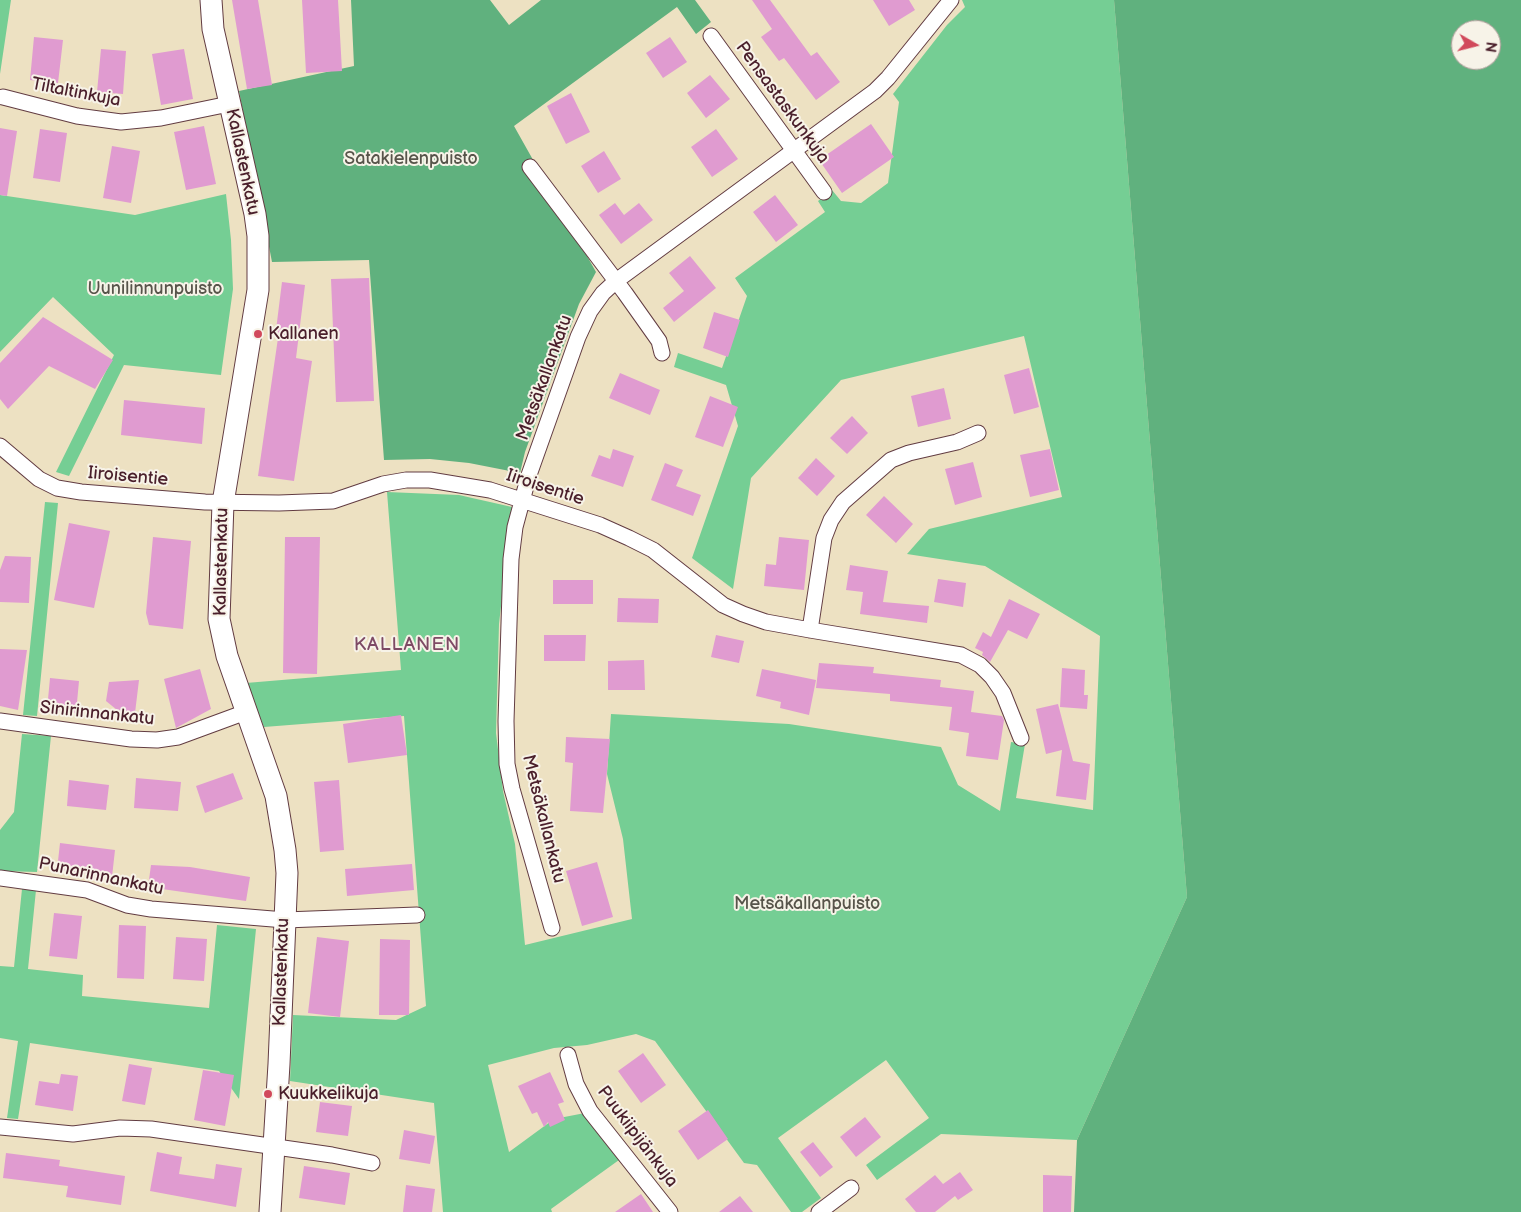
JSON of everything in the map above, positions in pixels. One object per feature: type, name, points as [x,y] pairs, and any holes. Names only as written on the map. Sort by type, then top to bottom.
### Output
[{"type":"street","name":"Kallastenkatu","points":[[211,0],[213,29],[255,214],[259,264],[258,290],[248,359],[223,503],[219,618],[227,656],[266,764],[282,823],[287,873],[270,1212]]},
{"type":"street","name":"Metsäkallankatu","points":[[552,928],[512,789],[507,764],[506,720],[511,559],[514,527],[521,500],[578,337],[590,312],[603,293],[616,281],[875,91],[888,78],[951,0]]},
{"type":"street","name":"Pensastaskunkuja","points":[[711,36],[824,192]]},
{"type":"street","name":"Tiltaltinkuja","points":[[3,97],[77,116],[121,122],[161,118],[230,104]]},
{"type":"street","points":[[530,167],[659,341],[662,353]]},
{"type":"street","points":[[810,630],[824,538],[831,520],[843,502],[891,460],[909,453],[957,442],[978,433]]},
{"type":"street","name":"Iiroisentie","points":[[0,446],[39,479],[57,488],[81,492],[223,503],[333,501],[383,484],[430,480],[490,490],[600,525],[653,550],[697,586],[730,608],[766,622],[961,655],[980,665],[992,677],[1003,693],[1021,738]]},
{"type":"street","name":"Sinirinnankatu","points":[[0,721],[131,739],[157,740],[178,737],[246,712]]},
{"type":"street","name":"Punarinnankatu","points":[[0,878],[87,890],[127,905],[151,909],[285,920],[417,914]]},
{"type":"street","name":"Puukiipijänkuja","points":[[568,1055],[576,1084],[590,1111],[670,1212]]},
{"type":"street","points":[[0,1127],[74,1134],[120,1128],[143,1128],[332,1154],[372,1163]]},
{"type":"street","points":[[819,1212],[851,1188]]},
{"type":"green space","points":[[0,0],[11,0],[0,74]]},
{"type":"green space","name":"Satakielenpuisto","points":[[351,0],[490,0],[509,25],[541,0],[695,0],[711,22],[696,34],[677,7],[514,126],[596,272],[579,304],[525,452],[520,473],[469,463],[430,459],[384,460],[369,260],[272,262],[239,91],[354,66]]},
{"type":"green space","name":"Metsäkallanpuisto","points":[[962,0],[1114,0],[1187,897],[1077,1140],[941,1134],[877,1180],[866,1165],[929,1118],[886,1060],[778,1138],[821,1198],[802,1212],[791,1212],[757,1165],[744,1163],[655,1041],[636,1034],[587,1045],[554,1048],[488,1065],[509,1152],[554,1119],[585,1113],[619,1160],[551,1209],[552,1212],[443,1212],[434,1103],[290,1081],[293,1015],[396,1020],[426,1006],[404,716],[264,727],[246,683],[401,670],[387,492],[459,495],[512,507],[499,624],[496,733],[503,791],[515,844],[525,945],[632,919],[623,839],[607,774],[611,714],[789,724],[941,747],[958,785],[1000,811],[1011,742],[1025,744],[1016,798],[1093,810],[1100,636],[985,566],[907,554],[929,529],[1062,497],[1024,336],[841,380],[751,478],[733,589],[692,558],[738,426],[726,385],[674,367],[678,353],[722,368],[747,296],[735,278],[825,212],[818,201],[832,190],[841,201],[861,203],[888,183],[899,102],[893,94],[947,25],[965,7]]},
{"type":"green space","points":[[1114,0],[1521,0],[1521,1212],[1074,1212],[1077,1140],[1187,897]]},
{"type":"green space","name":"Uunilinnunpuisto","points":[[226,194],[231,240],[233,289],[221,375],[124,365],[69,476],[56,472],[114,355],[53,297],[0,352],[0,195],[135,215]]},
{"type":"green space","points":[[45,502],[58,503],[37,716],[23,715]]},
{"type":"green space","points":[[22,734],[51,736],[37,872],[0,871],[0,830],[14,812]]},
{"type":"green space","points":[[22,889],[36,890],[28,969],[83,975],[82,996],[209,1008],[217,925],[256,929],[239,1099],[219,1071],[30,1043],[18,1119],[7,1118],[18,1041],[0,1038],[0,966],[14,967]]},
{"type":"building","points":[[232,0],[258,0],[272,85],[247,89]]},
{"type":"building","points":[[302,0],[338,0],[342,71],[306,73]]},
{"type":"building","points":[[752,0],[770,0],[811,56],[817,52],[840,82],[816,100],[784,58],[779,61],[761,37],[772,29]]},
{"type":"building","points":[[873,0],[909,0],[915,10],[889,26]]},
{"type":"building","points":[[34,37],[63,40],[58,83],[30,80]]},
{"type":"building","points":[[670,37],[687,62],[663,78],[646,53]]},
{"type":"building","points":[[101,49],[126,51],[123,94],[97,92]]},
{"type":"building","points":[[184,49],[193,99],[161,105],[152,54]]},
{"type":"building","points":[[710,75],[730,99],[706,118],[687,93]]},
{"type":"building","points":[[571,93],[590,132],[566,144],[547,106]]},
{"type":"building","points":[[871,124],[894,157],[842,193],[819,160]]},
{"type":"building","points":[[204,126],[216,184],[186,190],[174,132]]},
{"type":"building","points":[[0,128],[17,131],[7,196],[0,195]]},
{"type":"building","points":[[40,129],[67,133],[60,182],[33,178]]},
{"type":"building","points":[[716,129],[738,159],[712,177],[691,147]]},
{"type":"building","points":[[112,146],[140,151],[131,203],[103,198]]},
{"type":"building","points":[[604,151],[621,179],[598,193],[581,166]]},
{"type":"building","points":[[775,195],[798,225],[776,242],[753,212]]},
{"type":"building","points":[[615,203],[624,215],[639,203],[653,220],[621,244],[599,215]]},
{"type":"building","points":[[690,256],[716,288],[674,322],[663,308],[684,291],[669,273]]},
{"type":"building","points":[[369,278],[374,401],[336,402],[331,279]]},
{"type":"building","points":[[282,282],[305,285],[296,358],[312,361],[294,481],[258,476],[278,338],[275,338]]},
{"type":"building","points":[[714,312],[740,320],[728,357],[703,348]]},
{"type":"building","points":[[43,317],[113,360],[95,389],[49,366],[8,409],[0,399],[0,363]]},
{"type":"building","points":[[1029,368],[1039,407],[1014,414],[1004,375]]},
{"type":"building","points":[[620,373],[660,390],[650,415],[609,398]]},
{"type":"building","points":[[944,388],[951,419],[918,427],[911,396]]},
{"type":"building","points":[[710,396],[738,407],[723,447],[695,437]]},
{"type":"building","points":[[124,400],[205,408],[202,444],[121,435]]},
{"type":"building","points":[[852,416],[868,433],[847,454],[830,438]]},
{"type":"building","points":[[613,449],[634,456],[623,487],[591,476],[599,455],[610,459]]},
{"type":"building","points":[[1050,449],[1059,490],[1030,497],[1020,455]]},
{"type":"building","points":[[816,458],[835,476],[817,496],[798,478]]},
{"type":"building","points":[[973,462],[982,497],[955,505],[945,469]]},
{"type":"building","points":[[665,463],[683,470],[676,486],[701,495],[693,516],[651,500]]},
{"type":"building","points":[[884,496],[913,524],[896,543],[866,515]]},
{"type":"building","points":[[69,523],[110,531],[94,608],[54,600]]},
{"type":"building","points":[[153,537],[191,541],[183,629],[149,625],[146,613]]},
{"type":"building","points":[[285,537],[320,537],[317,674],[283,673]]},
{"type":"building","points":[[779,537],[809,540],[804,590],[764,586],[766,564],[776,565]]},
{"type":"building","points":[[5,556],[31,557],[29,603],[0,602],[0,570]]},
{"type":"building","points":[[850,565],[888,571],[883,602],[929,606],[927,623],[860,614],[863,592],[846,590]]},
{"type":"building","points":[[938,579],[966,583],[963,607],[934,602]]},
{"type":"building","points":[[553,580],[593,580],[593,604],[553,604]]},
{"type":"building","points":[[618,598],[659,599],[658,623],[617,622]]},
{"type":"building","points":[[1009,599],[1040,614],[1027,639],[1008,630],[990,662],[982,655],[983,652],[975,648],[983,632],[991,637]]},
{"type":"building","points":[[544,635],[586,635],[585,661],[544,661]]},
{"type":"building","points":[[716,635],[744,641],[739,663],[711,657]]},
{"type":"building","points":[[0,649],[27,650],[18,710],[0,706]]},
{"type":"building","points":[[644,660],[645,690],[608,690],[608,661]]},
{"type":"building","points":[[819,663],[874,667],[873,673],[941,680],[940,687],[974,691],[971,712],[1002,716],[1004,720],[998,760],[966,756],[969,733],[949,730],[952,707],[890,701],[890,694],[816,688]]},
{"type":"building","points":[[1062,668],[1085,670],[1084,695],[1088,695],[1087,709],[1060,707]]},
{"type":"building","points":[[200,669],[211,709],[176,728],[164,679]]},
{"type":"building","points":[[762,669],[816,680],[809,715],[780,708],[781,702],[756,696]]},
{"type":"building","points":[[50,678],[79,681],[76,713],[47,710]]},
{"type":"building","points":[[139,680],[135,713],[122,714],[106,701],[109,682]]},
{"type":"building","points":[[1058,704],[1073,761],[1090,764],[1086,800],[1056,796],[1062,750],[1046,754],[1036,709]]},
{"type":"building","points":[[401,715],[407,755],[348,763],[343,724]]},
{"type":"building","points":[[566,737],[610,739],[603,813],[570,811],[573,763],[565,762]]},
{"type":"building","points":[[233,773],[243,799],[205,813],[196,786]]},
{"type":"building","points":[[136,778],[181,782],[178,811],[134,808]]},
{"type":"building","points":[[69,780],[109,785],[106,810],[67,806]]},
{"type":"building","points":[[339,780],[344,850],[320,852],[314,782]]},
{"type":"building","points":[[60,843],[115,850],[112,877],[57,870]]},
{"type":"building","points":[[597,862],[613,917],[582,926],[566,871]]},
{"type":"building","points":[[412,864],[414,890],[347,896],[345,869]]},
{"type":"building","points":[[151,865],[190,867],[250,877],[246,901],[148,887]]},
{"type":"building","points":[[54,913],[82,916],[77,959],[49,956]]},
{"type":"building","points":[[119,925],[146,926],[144,979],[117,978]]},
{"type":"building","points":[[176,937],[207,939],[204,981],[173,979]]},
{"type":"building","points":[[317,937],[349,941],[340,1017],[308,1013]]},
{"type":"building","points":[[380,939],[410,940],[409,1015],[379,1015]]},
{"type":"building","points":[[643,1053],[666,1085],[641,1103],[618,1071]]},
{"type":"building","points":[[129,1064],[152,1068],[145,1105],[122,1101]]},
{"type":"building","points":[[203,1070],[234,1075],[225,1126],[194,1120]]},
{"type":"building","points":[[550,1072],[564,1102],[558,1104],[565,1120],[550,1127],[548,1122],[544,1127],[537,1112],[532,1114],[518,1086]]},
{"type":"building","points":[[61,1074],[78,1076],[73,1111],[35,1105],[39,1081],[59,1084]]},
{"type":"building","points":[[320,1102],[352,1106],[348,1136],[316,1132]]},
{"type":"building","points":[[708,1110],[728,1139],[698,1160],[678,1131]]},
{"type":"building","points":[[865,1117],[881,1137],[856,1157],[840,1137]]},
{"type":"building","points":[[404,1130],[435,1136],[430,1164],[399,1159]]},
{"type":"building","points":[[813,1142],[833,1167],[820,1177],[800,1152]]},
{"type":"building","points":[[157,1152],[182,1157],[179,1174],[214,1179],[216,1164],[242,1168],[236,1207],[150,1191]]},
{"type":"building","points":[[6,1153],[60,1160],[59,1166],[125,1176],[121,1205],[66,1197],[68,1186],[3,1178]]},
{"type":"building","points":[[304,1166],[350,1173],[345,1205],[299,1198]]},
{"type":"building","points":[[960,1172],[973,1190],[958,1200],[955,1196],[935,1212],[916,1212],[905,1199],[935,1175],[943,1184]]},
{"type":"building","points":[[1043,1175],[1072,1176],[1071,1212],[1043,1212]]},
{"type":"building","points":[[406,1185],[435,1189],[432,1212],[403,1212]]},
{"type":"building","points":[[641,1194],[653,1212],[615,1212]]},
{"type":"building","points":[[740,1196],[753,1212],[719,1212]]},
{"type":"place","name":"Kallanen","points":[[258,334]]},
{"type":"place","name":"Kuukkelikuja","points":[[268,1094]]},
{"type":"district","name":"KALLANEN","points":[[407,645]]}]
